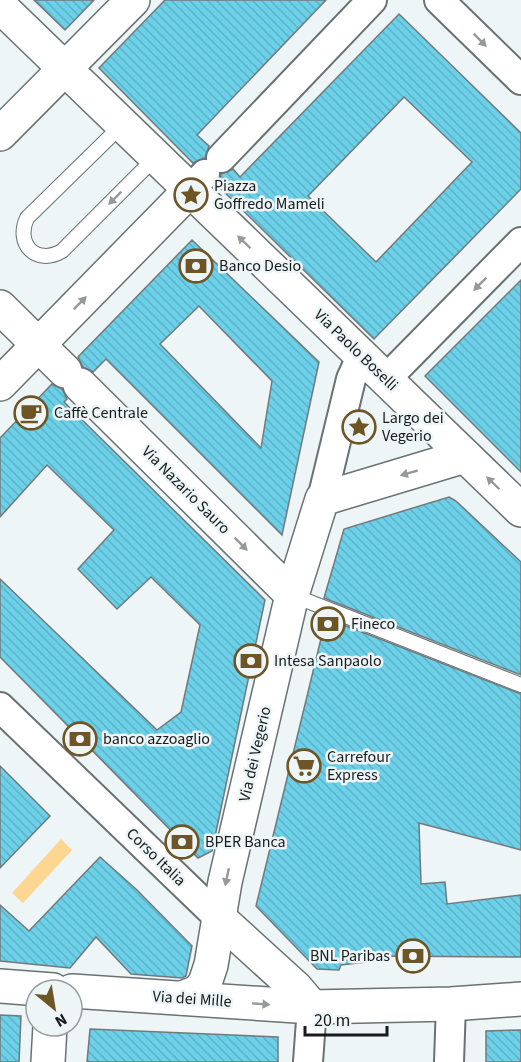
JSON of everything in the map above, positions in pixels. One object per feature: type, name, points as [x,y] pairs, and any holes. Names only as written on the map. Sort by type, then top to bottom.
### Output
[{"type":"street","points":[[0,134],[133,0]]},
{"type":"street","points":[[0,384],[372,0]]},
{"type":"street","points":[[439,0],[521,80]]},
{"type":"street","points":[[0,6],[156,157],[205,174]]},
{"type":"street","name":"Via Paolo Boselli","points":[[205,174],[362,355],[521,510]]},
{"type":"street","points":[[386,379],[521,242]]},
{"type":"street","points":[[0,307],[39,345]]},
{"type":"street","name":"Via Nazario Sauro","points":[[39,345],[292,595]]},
{"type":"street","name":"Via dei Vegerio","points":[[182,998],[198,992],[205,984],[211,965],[225,882],[292,595],[322,499],[351,379],[362,355]]},
{"type":"street","points":[[322,499],[465,456]]},
{"type":"street","name":"Corso Italia","points":[[0,707],[219,918],[296,988],[312,1007]]},
{"type":"street","points":[[0,986],[24,988]]},
{"type":"street","name":"Via dei Mille","points":[[84,992],[312,1007],[451,1004],[521,999]]},
{"type":"street","points":[[448,1062],[451,1004]]},
{"type":"street","points":[[308,1062],[312,1007]]},
{"type":"street","points":[[48,1062],[49,1038]]},
{"type":"lane","points":[[123,124],[27,218],[23,227],[23,239],[32,252],[47,257],[62,251],[156,157]]},
{"type":"lane","points":[[292,595],[521,685]]},
{"type":"shaded area","points":[[61,839],[72,850],[23,903],[12,893]]},
{"type":"building","points":[[34,0],[94,0],[65,30]]},
{"type":"building","points":[[165,0],[326,0],[197,135],[209,146],[205,158],[193,163],[99,68]]},
{"type":"building","points":[[399,14],[521,133],[521,189],[374,339],[217,185],[221,174],[233,169],[240,177]],"holes":[[[404,97],[472,162],[376,262],[308,196]]]},
{"type":"building","points":[[192,240],[319,362],[282,535],[106,359],[93,372],[83,367],[78,357]],"holes":[[[199,306],[272,381],[261,448],[160,344]]]},
{"type":"building","points":[[521,280],[521,472],[425,376]]},
{"type":"building","points":[[52,384],[62,389],[67,399],[64,402],[265,600],[212,851],[198,858],[0,657],[0,579],[157,730],[181,712],[200,625],[151,577],[117,609],[78,569],[114,530],[47,465],[0,517],[0,438]]},
{"type":"building","points":[[449,497],[521,562],[521,675],[324,598],[344,529]]},
{"type":"building","points":[[326,618],[521,694],[521,850],[419,823],[421,884],[445,882],[447,904],[521,895],[521,957],[374,956],[374,961],[341,965],[339,970],[317,969],[256,906]]},
{"type":"building","points":[[0,766],[50,816],[0,868]]},
{"type":"building","points":[[100,857],[137,890],[192,946],[186,976],[182,978],[131,974],[96,937],[70,968],[0,961],[0,905],[29,931]]},
{"type":"building","points":[[0,1015],[21,1016],[19,1062],[0,1062]]},
{"type":"building","points":[[90,1029],[278,1037],[278,1062],[87,1062]]},
{"type":"building","points":[[521,1030],[521,1062],[486,1062],[486,1031]]},
{"type":"place","name":"Piazza Goffredo Mameli","points":[[191,195]]},
{"type":"place","name":"Banco Desio","points":[[196,266]]},
{"type":"place","name":"Caffè Centrale","points":[[31,413]]},
{"type":"place","name":"Largo dei Vegerio","points":[[359,427]]},
{"type":"place","name":"Fineco","points":[[328,624]]},
{"type":"place","name":"Intesa Sanpaolo","points":[[251,661]]},
{"type":"place","name":"banco azzoaglio","points":[[80,739]]},
{"type":"place","name":"Carrefour Express","points":[[304,766]]},
{"type":"place","name":"BPER Banca","points":[[182,842]]},
{"type":"place","name":"BNL Paribas","points":[[413,956]]}]
